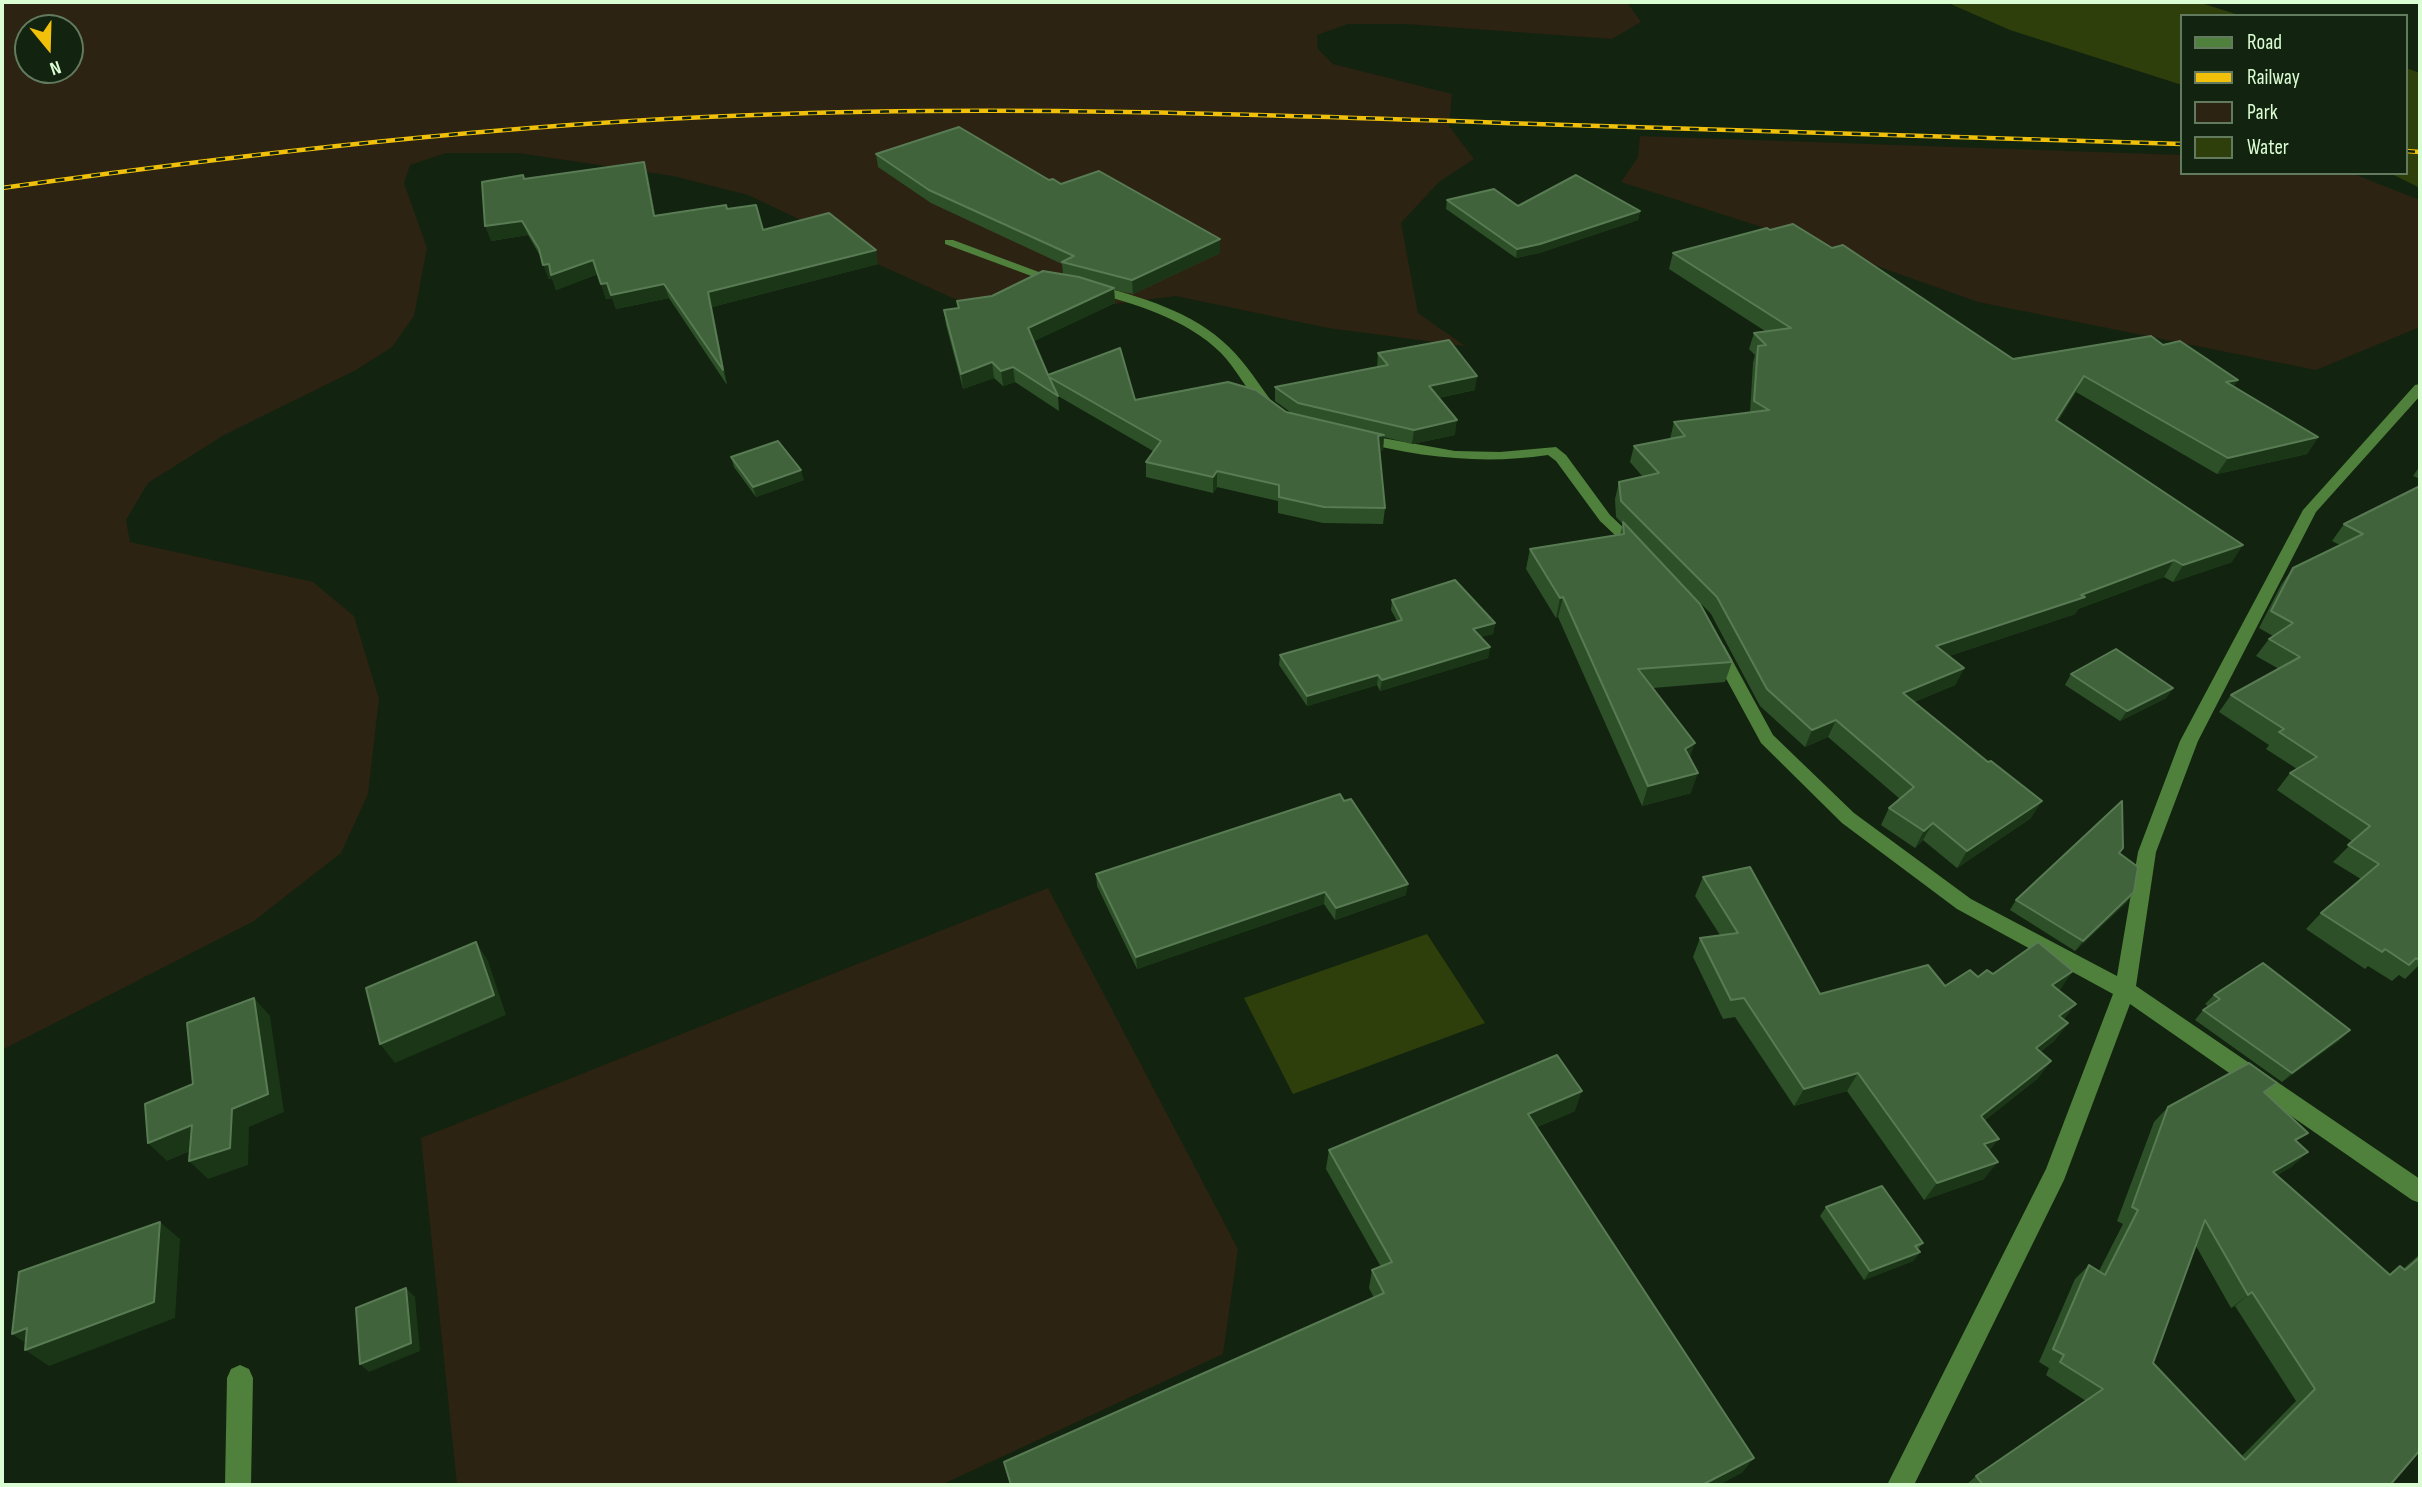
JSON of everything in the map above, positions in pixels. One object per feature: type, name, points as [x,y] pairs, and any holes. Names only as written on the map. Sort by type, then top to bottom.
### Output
[{"type":"street","points":[[949,242],[1045,279],[1083,286],[1157,309],[1223,348],[1266,405],[1283,418]]},
{"type":"street","points":[[1900,1485],[2056,1173],[2125,990],[2147,852],[2189,741],[2310,510],[2420,388]]},
{"type":"street","points":[[1344,434],[1455,457],[1515,457],[1551,450],[1561,458],[1605,518],[1653,565]]},
{"type":"street","points":[[1708,630],[1767,739],[1847,818],[1964,904],[2125,990],[2420,1192]]},
{"type":"street","points":[[238,1485],[240,1378]]},
{"type":"green space","points":[[2,2],[1627,2],[1641,22],[1612,39],[1406,24],[1348,24],[1317,35],[1318,49],[1333,64],[1452,94],[1449,126],[1474,159],[1439,182],[1401,223],[1418,313],[1465,346],[1328,328],[1176,296],[1085,308],[968,305],[873,262],[807,223],[748,195],[673,176],[518,153],[446,153],[410,165],[404,183],[427,248],[414,316],[392,347],[356,370],[224,435],[148,483],[126,520],[130,542],[313,582],[354,616],[379,699],[368,794],[341,853],[254,921],[2,1050]]},
{"type":"green space","points":[[1640,136],[2180,155],[2180,175],[2356,175],[2420,200],[2420,327],[2316,370],[1978,302],[1815,244],[1621,182],[1638,157]]},
{"type":"green space","points":[[1048,888],[1238,1249],[1223,1354],[941,1485],[457,1485],[421,1138]]},
{"type":"water","points":[[1946,2],[2198,2],[2236,14],[2180,14],[2180,84],[2010,30]]},
{"type":"water","points":[[2408,69],[2420,73],[2420,188],[2394,175],[2408,175]]},
{"type":"water","points":[[1427,934],[1485,1023],[1293,1094],[1244,998]]},
{"type":"building","points":[[959,127],[1049,180],[1053,179],[1061,184],[1099,171],[1220,239],[1132,280],[1062,262],[1074,256],[929,190],[876,154]]},
{"type":"building","points":[[644,162],[654,216],[726,205],[727,209],[756,205],[763,230],[829,213],[876,250],[708,292],[723,370],[664,284],[611,295],[607,283],[601,284],[593,260],[551,275],[549,264],[543,265],[539,249],[522,221],[485,226],[482,182],[523,175],[524,179]]},
{"type":"building","points":[[1576,175],[1640,211],[1517,249],[1447,200],[1494,189],[1518,206]]},
{"type":"building","points":[[1793,224],[1832,248],[1843,245],[2013,359],[2151,336],[2163,345],[2180,341],[2238,380],[2226,382],[2318,437],[2228,458],[2084,376],[2056,420],[2243,545],[2183,565],[2174,560],[2081,595],[2085,597],[1936,646],[1964,668],[1903,693],[1988,762],[1991,761],[2042,801],[1967,851],[1933,823],[1924,831],[1889,808],[1914,787],[1836,720],[1812,730],[1767,689],[1717,597],[1621,501],[1619,482],[1659,473],[1634,446],[1685,436],[1674,422],[1769,410],[1754,401],[1758,346],[1766,345],[1754,333],[1791,328],[1673,253],[1767,228],[1770,230]]},
{"type":"building","points":[[1043,271],[1079,277],[1114,288],[1028,328],[1048,375],[1120,348],[1135,400],[1228,382],[1256,390],[1286,412],[1384,435],[1378,436],[1385,508],[1324,507],[1279,497],[1279,485],[1217,471],[1213,477],[1146,462],[1161,441],[1049,377],[1058,396],[1013,367],[1001,371],[992,362],[961,374],[944,310],[959,308],[957,301],[992,296]]},
{"type":"building","points":[[1449,340],[1477,376],[1429,386],[1457,420],[1414,430],[1298,403],[1275,387],[1388,365],[1378,353]]},
{"type":"building","points":[[778,441],[801,470],[753,487],[731,457]]},
{"type":"building","points":[[2420,486],[2420,961],[2416,958],[2409,965],[2385,949],[2382,952],[2321,913],[2379,864],[2348,845],[2370,826],[2290,773],[2317,757],[2279,732],[2284,729],[2231,695],[2300,657],[2269,639],[2293,623],[2271,611],[2293,568],[2363,534],[2344,524]]},
{"type":"building","points":[[1623,522],[1700,604],[1732,662],[1638,669],[1695,743],[1685,749],[1698,773],[1648,786],[1563,597],[1560,598],[1530,549],[1624,534]]},
{"type":"building","points":[[1455,580],[1495,623],[1473,629],[1490,647],[1382,680],[1378,675],[1307,696],[1280,655],[1402,620],[1392,600]]},
{"type":"building","points":[[2116,649],[2173,688],[2127,711],[2071,674]]},
{"type":"building","points":[[1340,794],[1344,801],[1351,799],[1408,884],[1336,908],[1325,892],[1136,957],[1096,874]]},
{"type":"building","points":[[2122,801],[2123,848],[2119,853],[2138,867],[2134,892],[2083,941],[2016,900]]},
{"type":"building","points":[[1750,867],[1820,994],[1928,965],[1945,986],[1970,970],[1978,977],[1987,970],[1993,974],[2038,942],[2073,971],[2052,985],[2076,1004],[2059,1016],[2068,1023],[2036,1048],[2051,1061],[1981,1116],[1999,1139],[1984,1144],[1998,1162],[1937,1183],[1858,1073],[1804,1089],[1744,998],[1731,1000],[1700,938],[1738,933],[1703,877]]},
{"type":"building","points":[[476,942],[494,995],[380,1044],[366,988]]},
{"type":"building","points":[[2263,963],[2350,1030],[2292,1073],[2203,1010],[2220,999],[2214,995]]},
{"type":"building","points":[[254,998],[268,1094],[232,1109],[230,1148],[189,1161],[192,1125],[148,1143],[145,1104],[193,1084],[187,1023]]},
{"type":"building","points":[[1557,1055],[1582,1091],[1528,1114],[1754,1458],[1702,1485],[1011,1485],[1004,1462],[1384,1293],[1372,1270],[1392,1262],[1329,1150]]},
{"type":"building","points":[[2249,1063],[2277,1083],[2264,1092],[2308,1133],[2295,1140],[2308,1152],[2273,1172],[2390,1275],[2400,1266],[2405,1270],[2420,1257],[2420,1450],[2390,1485],[1983,1485],[1976,1476],[2103,1389],[2060,1362],[2064,1355],[2053,1349],[2089,1265],[2105,1275],[2138,1210],[2132,1207],[2168,1107]],"holes":[[[2205,1220],[2248,1295],[2252,1292],[2315,1389],[2245,1460],[2153,1363]]]},
{"type":"building","points":[[1882,1186],[1923,1243],[1915,1246],[1920,1252],[1870,1271],[1826,1207]]},
{"type":"building","points":[[160,1222],[154,1302],[25,1350],[27,1328],[12,1334],[19,1272]]},
{"type":"building","points":[[406,1288],[411,1343],[360,1364],[356,1308]]},
{"type":"railway","points":[[2,188],[190,163],[472,133],[661,119],[852,112],[1048,111],[1242,115],[2180,144]]},
{"type":"railway","points":[[2408,151],[2420,152]]}]
